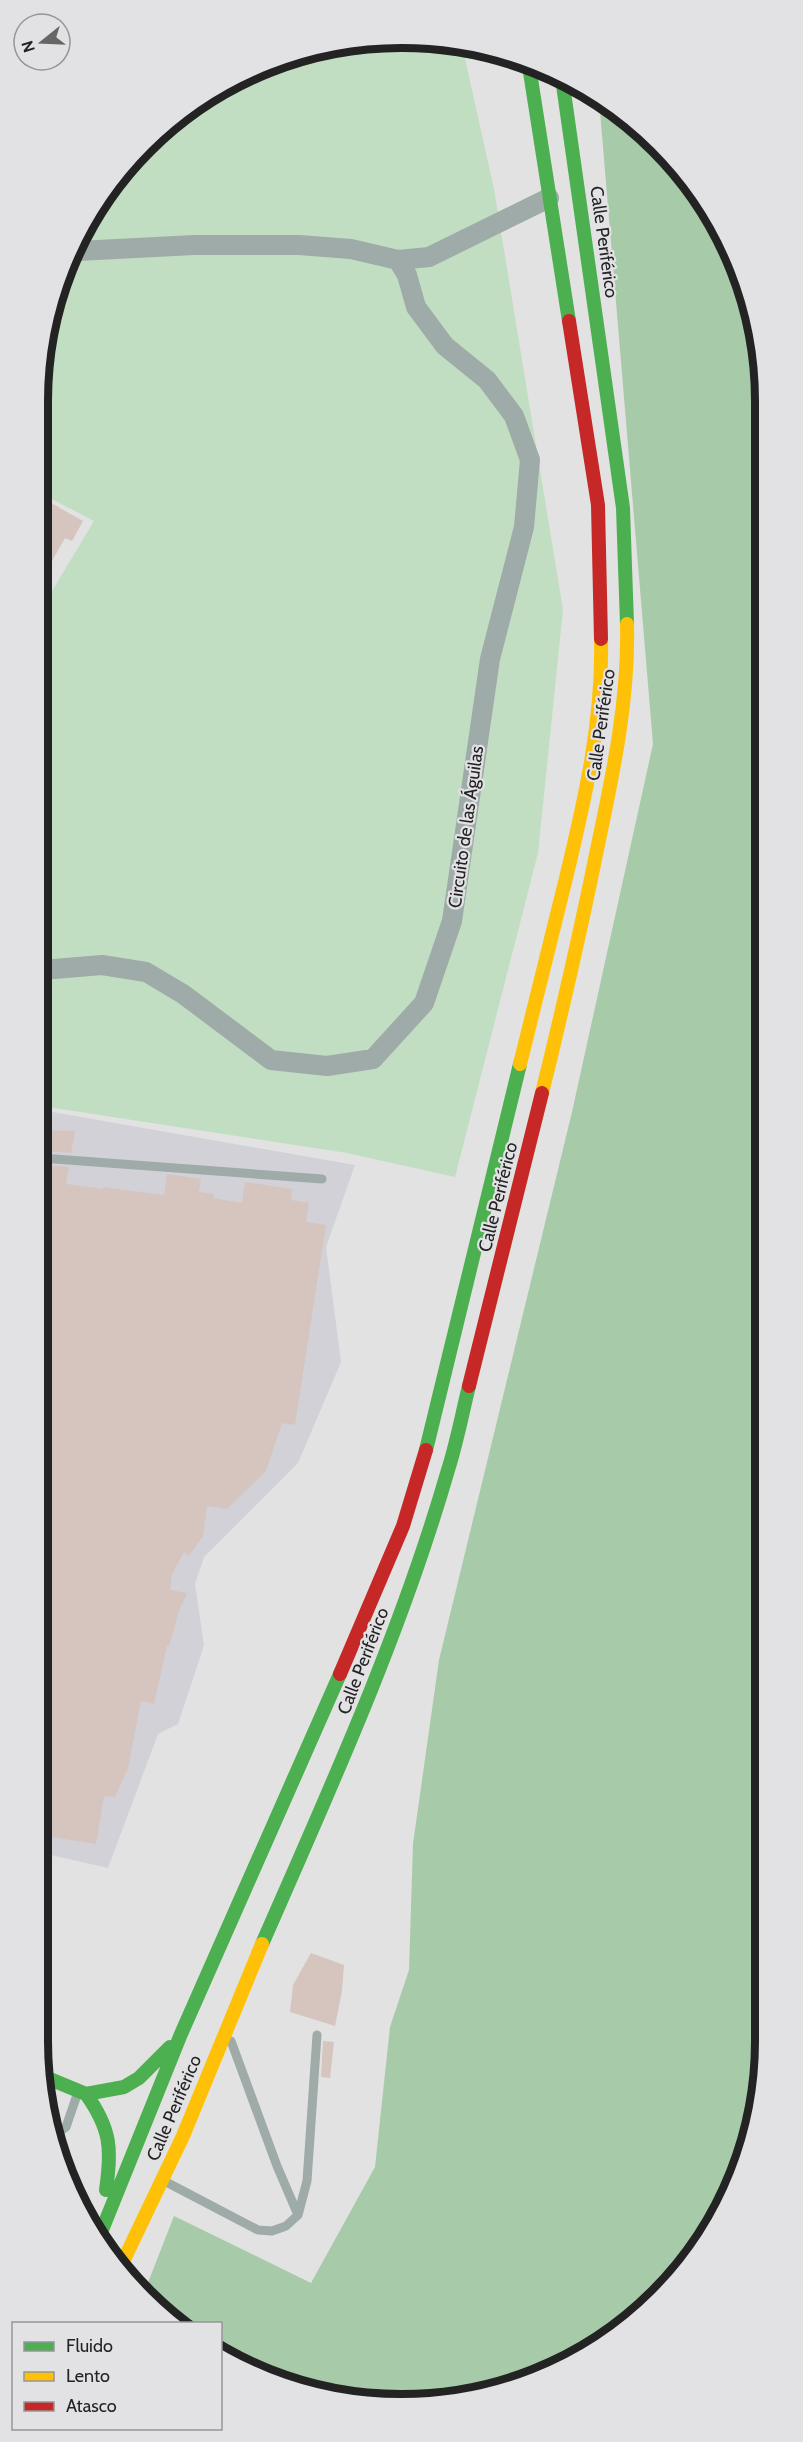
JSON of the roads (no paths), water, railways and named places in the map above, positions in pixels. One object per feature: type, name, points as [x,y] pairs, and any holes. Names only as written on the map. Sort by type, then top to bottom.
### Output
[{"type":"main road","name":"Calle Periférico","points":[[102,2228],[181,2034],[342,1673],[403,1526],[424,1459],[588,786],[597,726],[602,665],[598,505],[530,72]]},
{"type":"main road","name":"Calle Periférico","points":[[124,2260],[164,2180],[227,2030],[237,2000],[360,1721],[429,1536],[449,1468],[594,875],[611,783],[628,663],[623,508],[584,224],[562,86]]},
{"type":"main road","points":[[584,224],[588,155]]},
{"type":"main road","points":[[82,2092],[124,2087],[139,2078],[159,2060],[181,2034]]},
{"type":"main road","points":[[50,2079],[82,2092],[101,2114],[111,2142],[101,2226]]},
{"type":"street","points":[[82,251],[194,245],[299,245],[351,249],[398,260],[429,256],[549,198]]},
{"type":"street","name":"Circuito de las Águilas","points":[[48,970],[102,965],[146,972],[183,994],[271,1060],[327,1066],[373,1059],[424,1003],[452,921],[490,659],[524,527],[530,460],[514,416],[488,380],[445,346],[416,307],[407,274],[398,260]]},
{"type":"lane","points":[[48,1159],[322,1179]]},
{"type":"lane","points":[[227,2030],[277,2166],[298,2215]]},
{"type":"lane","points":[[164,2180],[258,2230],[273,2231],[286,2226],[298,2215],[307,2181],[317,2035]]},
{"type":"lane","points":[[60,2131],[66,2127],[82,2092]]}]
